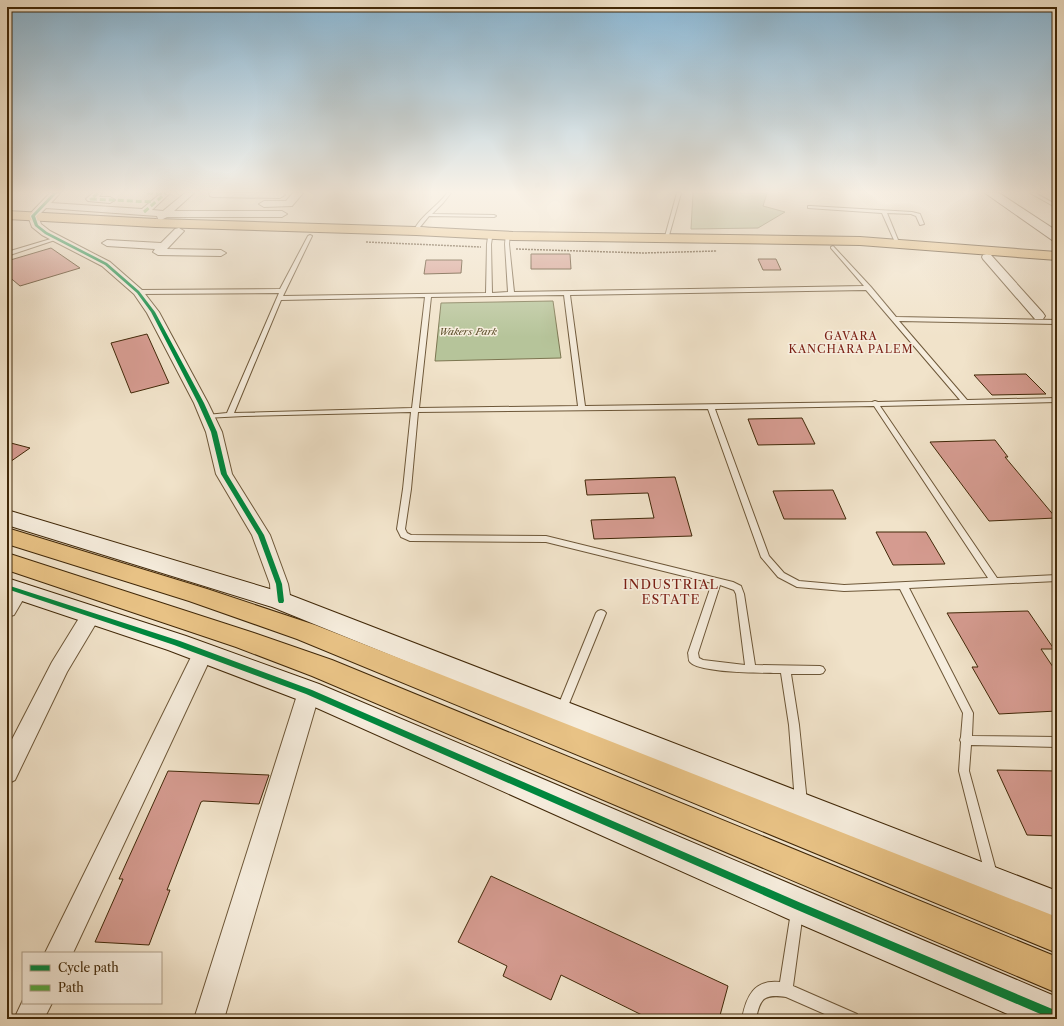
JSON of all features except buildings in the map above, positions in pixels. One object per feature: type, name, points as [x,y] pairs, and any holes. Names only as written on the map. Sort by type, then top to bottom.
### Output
[{"type":"main road","points":[[537,241],[620,249],[775,246],[833,247],[1057,263]]},
{"type":"main road","points":[[570,241],[617,243],[819,244],[909,247],[1057,259]]},
{"type":"main road","points":[[852,241],[1057,255]]},
{"type":"main road","points":[[7,536],[198,596],[306,632],[800,818],[1057,935]]},
{"type":"main road","points":[[7,561],[245,640],[322,668],[830,882],[1057,975]]},
{"type":"street","points":[[60,241],[106,264],[138,292],[152,312],[178,356],[214,432],[224,474],[261,535],[279,584],[281,602]]},
{"type":"street","points":[[169,241],[158,252],[222,253]]},
{"type":"street","points":[[107,243],[164,246]]},
{"type":"street","points":[[987,257],[1038,316]]},
{"type":"street","points":[[7,517],[281,602],[560,712],[800,818],[993,882],[1057,908]]},
{"type":"street","points":[[11,596],[91,615],[203,653],[309,692],[1054,1017]]},
{"type":"street","points":[[7,773],[59,668],[91,615]]},
{"type":"street","points":[[59,952],[203,653]]},
{"type":"street","points":[[209,1019],[309,692]]},
{"type":"street","points":[[30,1019],[37,1004]]},
{"type":"lane","points":[[7,254],[50,241]]},
{"type":"lane","points":[[230,414],[282,291],[308,241]]},
{"type":"lane","points":[[489,295],[490,241]]},
{"type":"lane","points":[[507,241],[510,295]]},
{"type":"lane","points":[[905,241],[1057,255]]},
{"type":"lane","points":[[833,247],[964,401]]},
{"type":"lane","points":[[279,298],[868,288]]},
{"type":"lane","points":[[138,292],[282,291]]},
{"type":"lane","points":[[567,294],[582,409]]},
{"type":"lane","points":[[428,296],[407,489],[401,529],[404,535],[410,538],[546,538],[733,585],[738,588],[751,669]]},
{"type":"lane","points":[[895,319],[1057,322]]},
{"type":"lane","points":[[207,417],[230,414],[415,410],[711,407],[1056,400]]},
{"type":"lane","points":[[875,403],[995,581]]},
{"type":"lane","points":[[711,407],[765,557],[781,575],[797,584],[836,587],[1057,578]]},
{"type":"lane","points":[[717,581],[693,653],[694,660],[701,664],[751,669],[820,670]]},
{"type":"lane","points":[[903,585],[968,713],[964,770],[993,882]]},
{"type":"lane","points":[[560,712],[601,613]]},
{"type":"lane","points":[[785,670],[794,725],[800,818]]},
{"type":"lane","points":[[965,740],[1057,742]]},
{"type":"lane","points":[[786,990],[798,906]]},
{"type":"lane","points":[[749,1019],[751,1005],[757,995],[765,990],[776,988],[786,990],[852,1019]]},
{"type":"green space","name":"Wakers Park","points":[[553,301],[561,358],[435,361],[441,303]]},
{"type":"cycle path","points":[[61,241],[106,264],[138,292],[153,312],[201,403],[214,432],[224,474],[261,535],[279,584],[281,601]]},
{"type":"cycle path","points":[[7,587],[177,643],[309,692],[798,906],[1057,1016]]},
{"type":"district","name":"GAVARA KANCHARA PALEM","points":[[851,342]]},
{"type":"district","name":"INDUSTRIAL ESTATE","points":[[671,592]]}]
